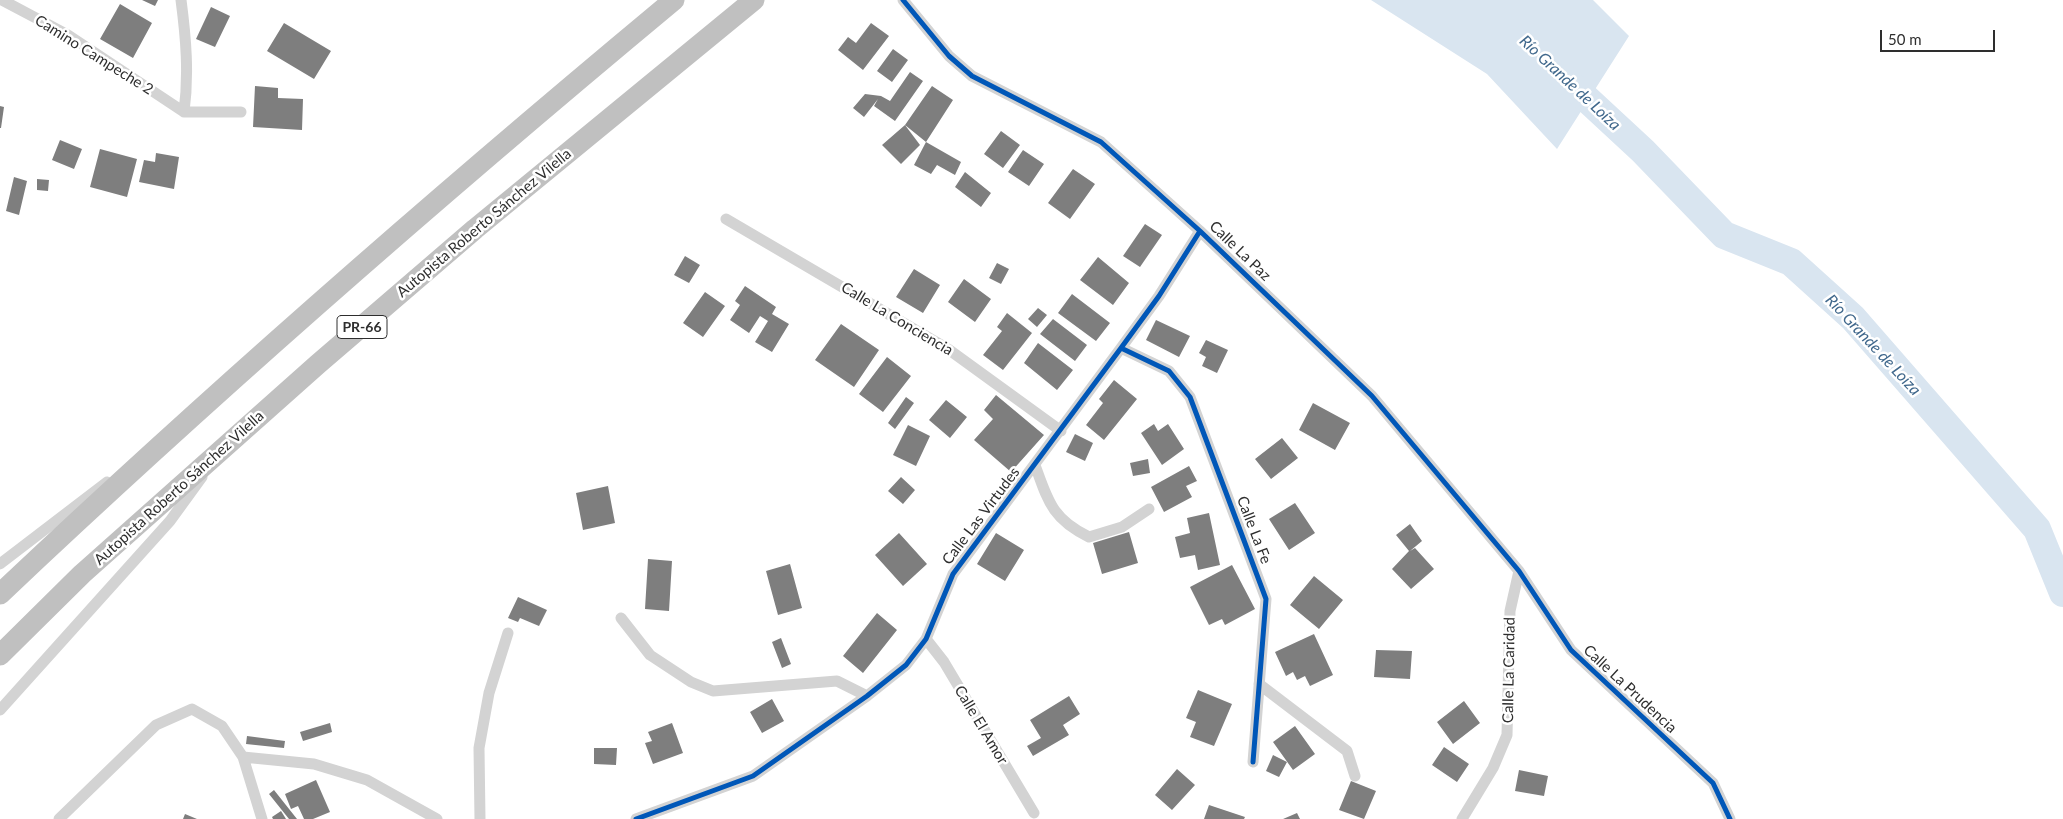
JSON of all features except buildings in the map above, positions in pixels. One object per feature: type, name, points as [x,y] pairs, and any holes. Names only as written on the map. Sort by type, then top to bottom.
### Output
[{"type":"highway","name":"PR-66","points":[[0,594],[195,413],[447,190],[674,0]]},
{"type":"highway","name":"Autopista Roberto Sánchez Vilella","points":[[0,655],[82,574],[318,364],[475,229],[754,0]]},
{"type":"street","name":"Camino Campeche 2","points":[[2,0],[68,35],[184,112]]},
{"type":"street","points":[[181,0],[187,43],[188,88],[184,112],[241,112]]},
{"type":"street","name":"Calle La Paz","points":[[903,0],[949,56],[972,76],[1101,142],[1200,231],[1372,396],[1519,570]]},
{"type":"street","name":"Calle La Conciencia","points":[[726,219],[948,349],[1061,430]]},
{"type":"street","name":"Calle Las Virtudes","points":[[636,819],[753,776],[867,696],[906,665],[926,640],[953,574],[1121,348],[1158,296],[1200,231]]},
{"type":"street","name":"Calle La Fe","points":[[1121,348],[1169,371],[1190,396],[1266,599],[1253,762]]},
{"type":"street","points":[[0,564],[195,413]]},
{"type":"street","points":[[0,710],[170,520],[219,454]]},
{"type":"street","points":[[1035,464],[1043,488],[1057,516],[1073,529],[1089,537],[1122,527],[1148,509]]},
{"type":"street","name":"Calle La Caridad","points":[[1462,819],[1493,768],[1507,735],[1510,611],[1519,570]]},
{"type":"street","name":"Calle La Prudencia","points":[[1519,570],[1571,650],[1713,783],[1730,819]]},
{"type":"street","points":[[621,618],[650,655],[691,682],[713,691],[837,681],[867,696]]},
{"type":"street","points":[[480,819],[479,748],[489,693],[508,633]]},
{"type":"street","name":"Calle El Amor","points":[[926,640],[944,662],[1034,813]]},
{"type":"street","points":[[1259,684],[1347,751],[1355,776]]},
{"type":"street","points":[[59,819],[156,725],[192,709],[222,726],[243,757],[262,819]]},
{"type":"street","points":[[243,757],[314,764],[367,780],[437,819]]},
{"type":"water","points":[[1371,0],[1593,0],[1629,36],[1557,149],[1487,74]]},
{"type":"waterway","name":"Río Grande de Loíza","points":[[1561,75],[1643,151],[1724,235],[1791,262],[1853,318],[2037,529],[2063,593]]},
{"type":"cycle path","points":[[903,0],[949,56],[972,76],[1101,142],[1200,231],[1372,396],[1519,571],[1571,650],[1713,783],[1730,819]]},
{"type":"cycle path","points":[[636,819],[753,776],[867,696],[906,665],[926,639],[953,574],[1159,296],[1200,231]]},
{"type":"cycle path","points":[[1121,348],[1169,371],[1190,397],[1266,599],[1253,762]]}]
